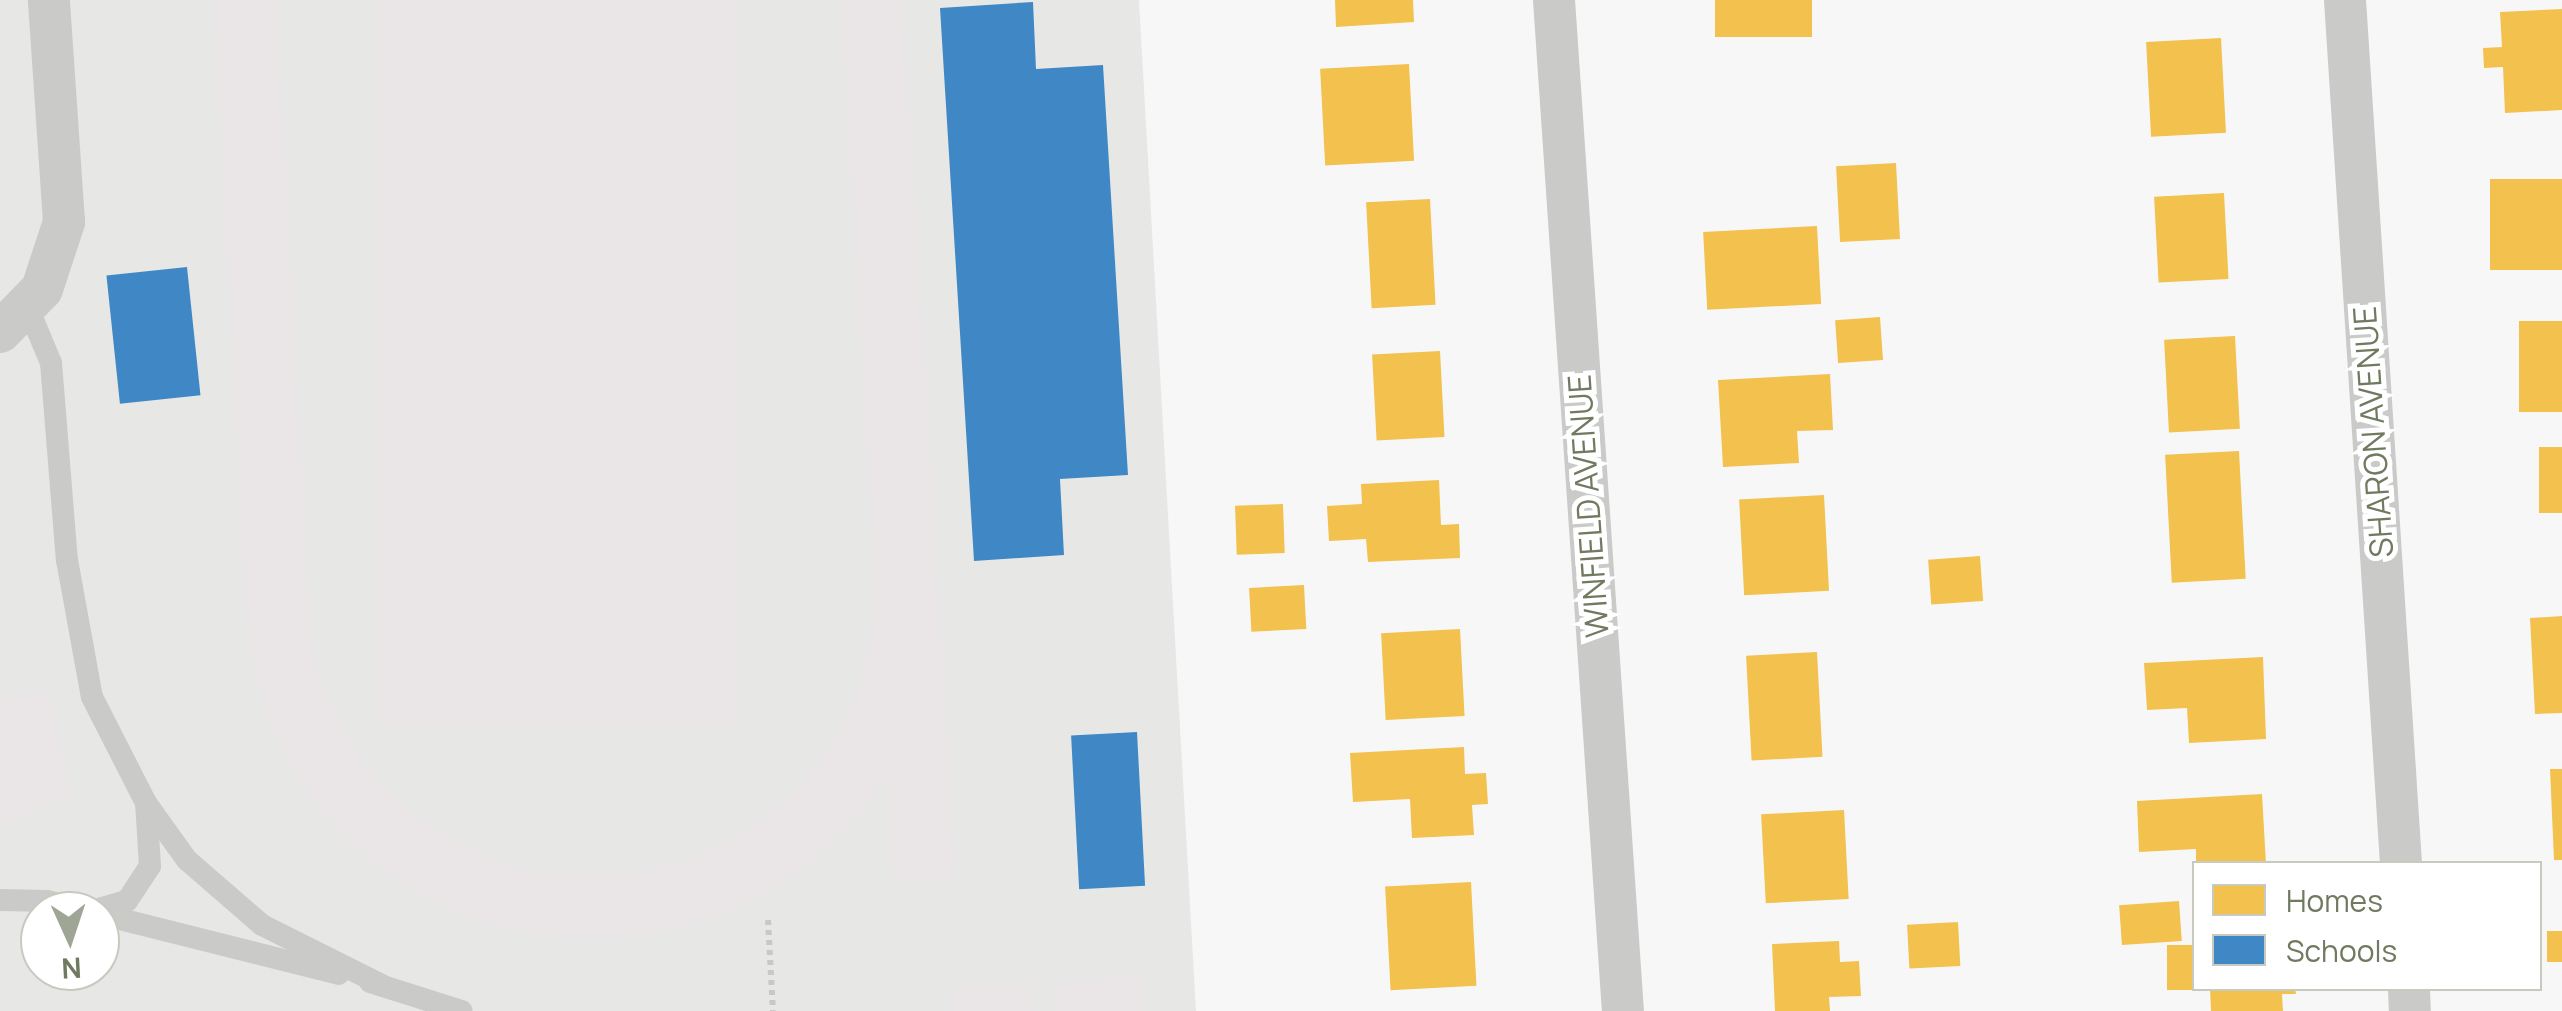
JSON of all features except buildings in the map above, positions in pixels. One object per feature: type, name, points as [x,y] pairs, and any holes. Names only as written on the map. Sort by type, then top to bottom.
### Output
[{"type":"street","points":[[14,320],[52,267],[64,222],[49,0]]},
{"type":"street","name":"WINFIELD AVENUE","points":[[1554,0],[1622,1011]]},
{"type":"street","name":"SHARON AVENUE","points":[[2345,0],[2401,861]]},
{"type":"lane","points":[[14,320],[51,363],[67,560],[92,697],[146,802],[187,860],[262,924],[382,985]]},
{"type":"lane","points":[[120,903],[127,901],[150,866],[146,802]]},
{"type":"lane","points":[[120,919],[382,985],[462,1011]]},
{"type":"path","points":[[768,920],[773,1011]]},
{"type":"shaded area","points":[[0,0],[1139,0],[1196,1011],[0,1011]]},
{"type":"shaded area","points":[[214,0],[277,0],[309,612],[316,661],[332,707],[355,751],[385,788],[423,821],[464,847],[510,866],[559,875],[608,876],[657,869],[704,854],[747,830],[786,799],[819,762],[844,721],[863,675],[872,627],[874,578],[841,0],[903,0],[956,877],[893,880],[887,778],[829,846],[782,883],[729,912],[671,930],[612,939],[551,937],[492,926],[436,903],[385,871],[340,832],[302,785],[274,732],[255,675],[246,615]]},
{"type":"shaded area","points":[[377,0],[737,0],[737,726],[377,726]]},
{"type":"shaded area","points":[[51,692],[71,794],[0,825],[0,696]]},
{"type":"shaded area","points":[[1140,977],[1142,1011],[1059,1011],[1057,981]]},
{"type":"shaded area","points":[[1032,983],[1034,1011],[951,1011],[950,988]]}]
